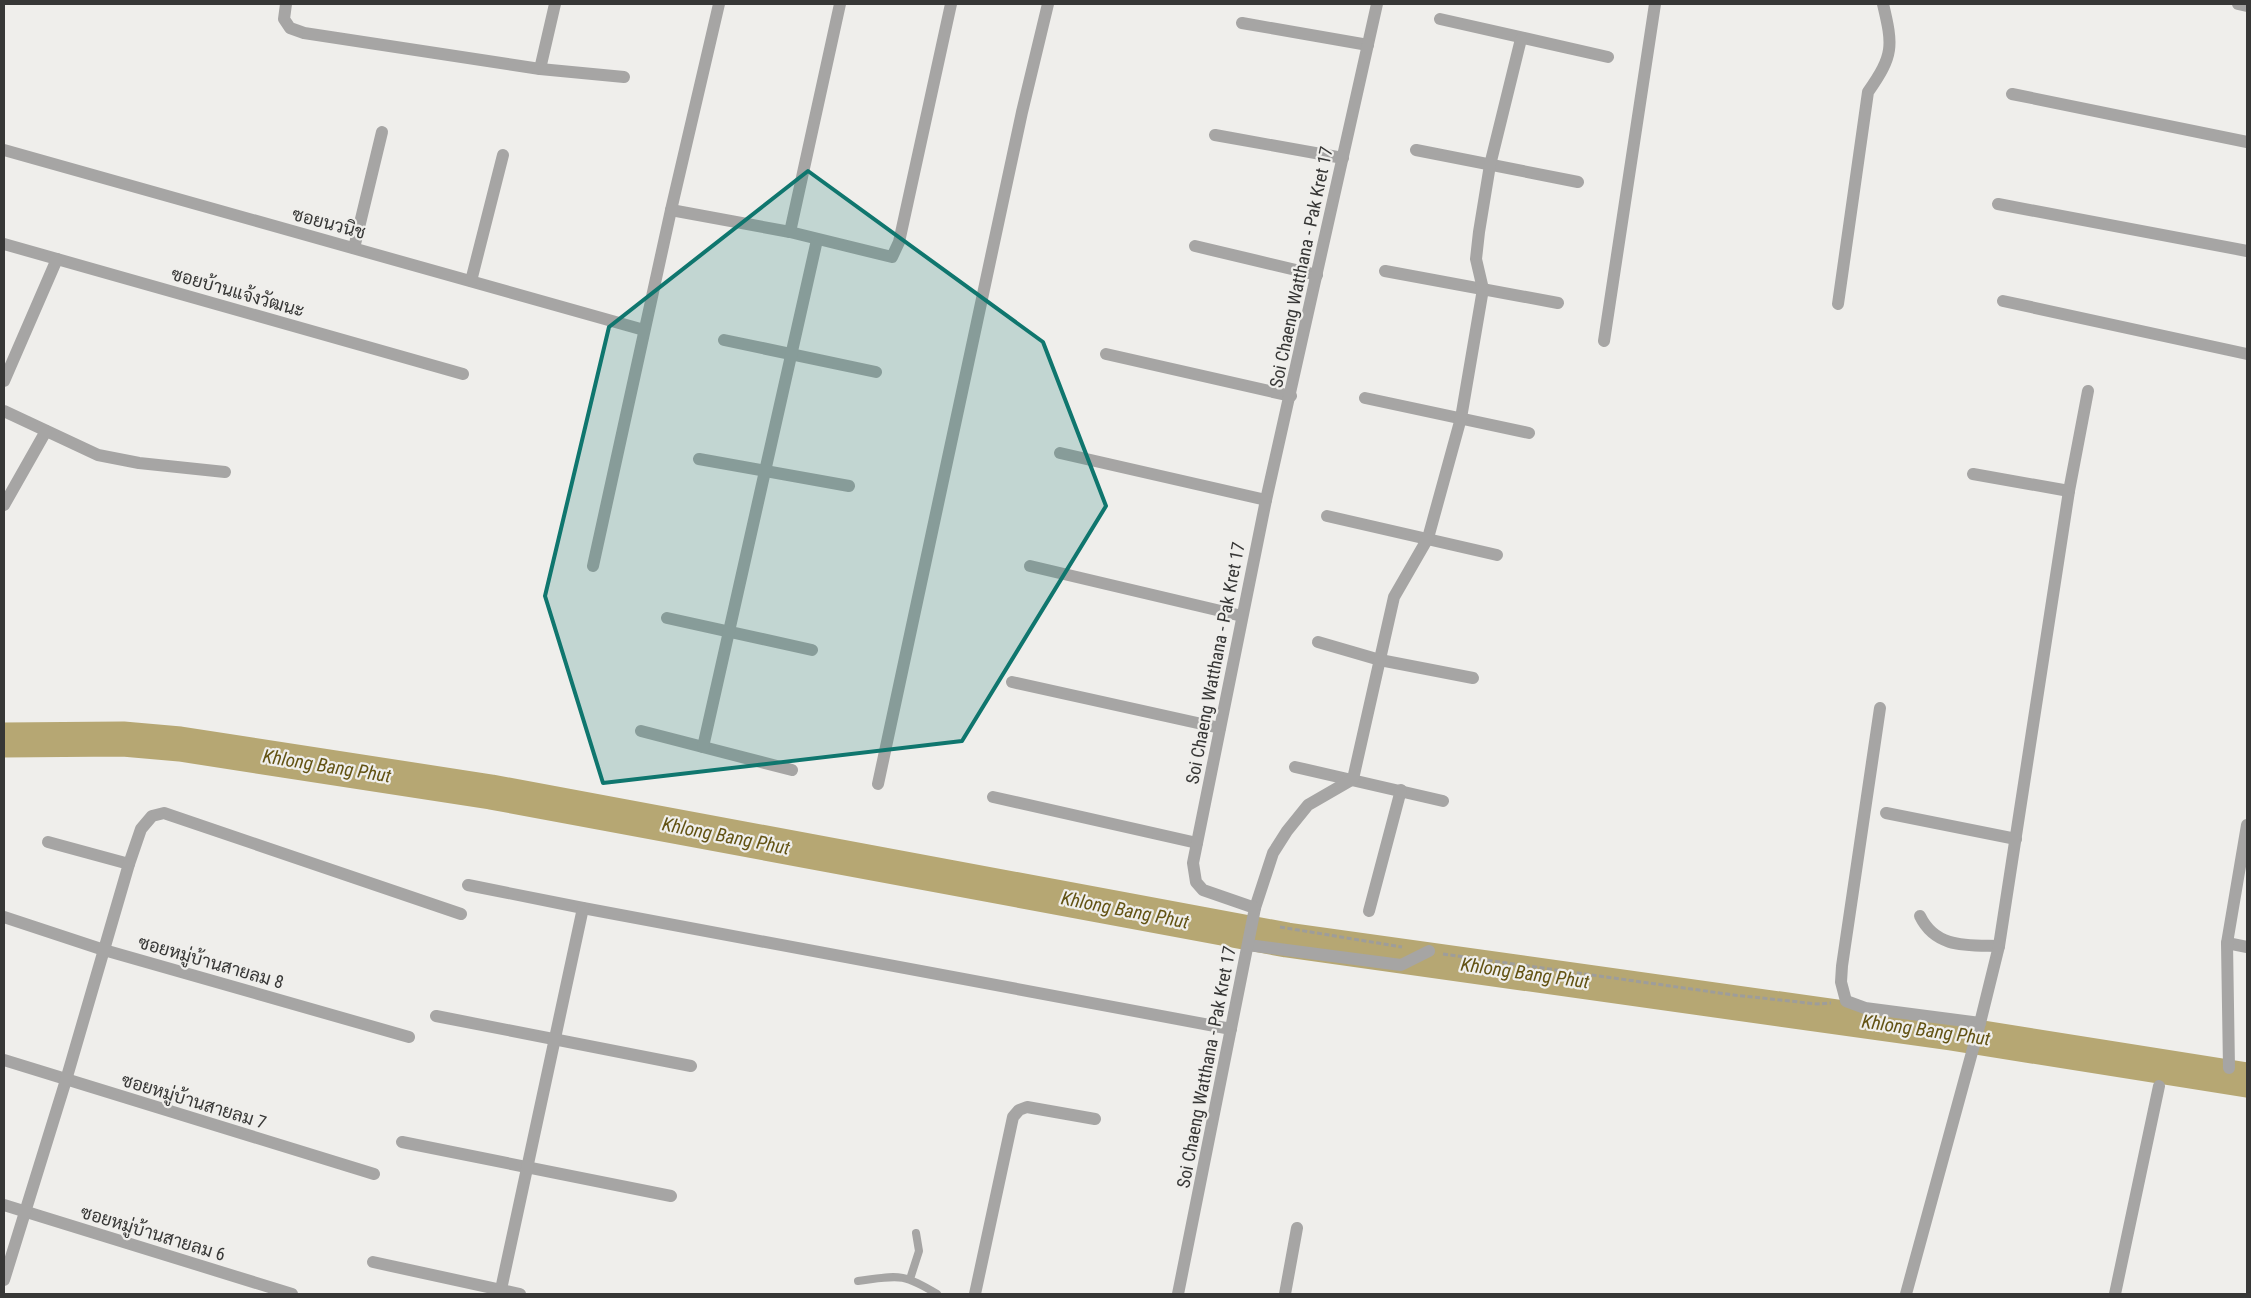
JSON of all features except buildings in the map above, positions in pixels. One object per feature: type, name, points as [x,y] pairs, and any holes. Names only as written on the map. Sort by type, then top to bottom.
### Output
[{"type":"street","points":[[286,4],[284,19],[290,28],[304,33],[540,69],[624,77]]},
{"type":"street","points":[[540,69],[554,4]]},
{"type":"street","points":[[593,566],[644,330],[719,4]]},
{"type":"street","points":[[790,232],[840,4]]},
{"type":"street","points":[[671,210],[790,232],[892,256],[899,242],[952,4]]},
{"type":"street","points":[[878,784],[1009,169],[1048,4]]},
{"type":"street","name":"Soi Chaeng Watthana - Pak Kret 17","points":[[1178,1294],[1255,908],[1203,890],[1196,882],[1193,863],[1266,500],[1291,396],[1377,4]]},
{"type":"street","points":[[1604,341],[1655,4]]},
{"type":"street","points":[[1838,304],[1868,92],[1886,65],[1891,37],[1883,4]]},
{"type":"street","points":[[2238,4],[2247,6]]},
{"type":"street","points":[[1440,19],[1521,39],[1608,57]]},
{"type":"street","points":[[1242,23],[1368,45]]},
{"type":"street","points":[[1255,908],[1273,852],[1287,831],[1308,805],[1353,779],[1394,597],[1428,538],[1461,418],[1483,289],[1476,259],[1490,165],[1521,39]]},
{"type":"street","points":[[2012,94],[2247,142]]},
{"type":"street","points":[[354,248],[382,132]]},
{"type":"street","points":[[1215,135],[1343,158]]},
{"type":"street","name":"ซอยนวนิช","points":[[4,150],[644,330]]},
{"type":"street","points":[[1416,150],[1578,182]]},
{"type":"street","points":[[471,281],[503,155]]},
{"type":"street","points":[[1998,204],[2247,251]]},
{"type":"street","points":[[703,747],[818,240]]},
{"type":"street","name":"ซอยบ้านแจ้งวัฒนะ","points":[[4,244],[463,374]]},
{"type":"street","points":[[1195,246],[1317,275]]},
{"type":"street","points":[[4,381],[57,259]]},
{"type":"street","points":[[1385,271],[1558,302]]},
{"type":"street","points":[[2002,301],[2247,354]]},
{"type":"street","points":[[724,340],[876,372]]},
{"type":"street","points":[[1106,354],[1291,396]]},
{"type":"street","points":[[1906,1294],[1999,946],[2069,491],[2088,391]]},
{"type":"street","points":[[1365,398],[1530,432]]},
{"type":"street","points":[[4,410],[98,455],[139,463],[225,472]]},
{"type":"street","points":[[4,505],[46,431]]},
{"type":"street","points":[[1060,453],[1266,500]]},
{"type":"street","points":[[699,459],[849,486]]},
{"type":"street","points":[[1972,474],[2069,491]]},
{"type":"street","points":[[1327,516],[1497,554]]},
{"type":"street","points":[[1030,566],[1242,616]]},
{"type":"street","points":[[667,618],[812,650]]},
{"type":"street","points":[[1318,642],[1380,660],[1473,678]]},
{"type":"street","points":[[1012,682],[1220,728]]},
{"type":"street","points":[[1880,708],[1842,966],[1841,982],[1846,1001],[1865,1008],[1978,1029]]},
{"type":"street","points":[[640,730],[792,770]]},
{"type":"street","points":[[1295,767],[1443,801]]},
{"type":"street","points":[[1369,911],[1401,790]]},
{"type":"street","points":[[993,797],[1197,843]]},
{"type":"street","points":[[4,1280],[66,1080],[129,864],[145,821],[158,813],[164,813],[460,914]]},
{"type":"street","points":[[1886,813],[2016,838]]},
{"type":"street","points":[[2229,1068],[2226,943],[2247,825]]},
{"type":"street","points":[[48,842],[129,864]]},
{"type":"street","points":[[468,884],[583,908],[1231,1029]]},
{"type":"street","points":[[500,1292],[583,908]]},
{"type":"street","points":[[1920,916],[1926,929],[1933,935],[1946,941],[1965,945],[1999,946]]},
{"type":"street","name":"ซอยหมู่บ้านสายลม 8","points":[[4,917],[104,950],[409,1036]]},
{"type":"street","points":[[1248,943],[1401,965],[1429,951]]},
{"type":"street","points":[[2226,943],[2247,947]]},
{"type":"street","points":[[436,1016],[691,1066]]},
{"type":"street","name":"ซอยหมู่บ้านสายลม 7","points":[[4,1060],[374,1174]]},
{"type":"street","points":[[2115,1294],[2159,1086]]},
{"type":"street","points":[[974,1294],[1013,1117],[1019,1110],[1027,1107],[1095,1119]]},
{"type":"street","points":[[402,1142],[671,1196]]},
{"type":"street","name":"ซอยหมู่บ้านสายลม 6","points":[[4,1205],[292,1294]]},
{"type":"street","points":[[1285,1294],[1297,1228]]},
{"type":"street","points":[[374,1262],[500,1292],[520,1294]]},
{"type":"lane","points":[[910,1279],[920,1251],[916,1233]]},
{"type":"lane","points":[[858,1281],[897,1276],[910,1279],[937,1294]]},
{"type":"path","points":[[1280,927],[1429,951],[1734,995],[1818,1004],[1846,1001]]},
{"type":"highlighted area","points":[[808,171],[1043,342],[1106,506],[962,741],[603,783],[545,596],[609,327]]},
{"type":"waterway","name":"Khlong Bang Phut","points":[[4,740],[123,739],[180,744],[491,792],[1287,940],[1951,1033],[2247,1080]]}]
